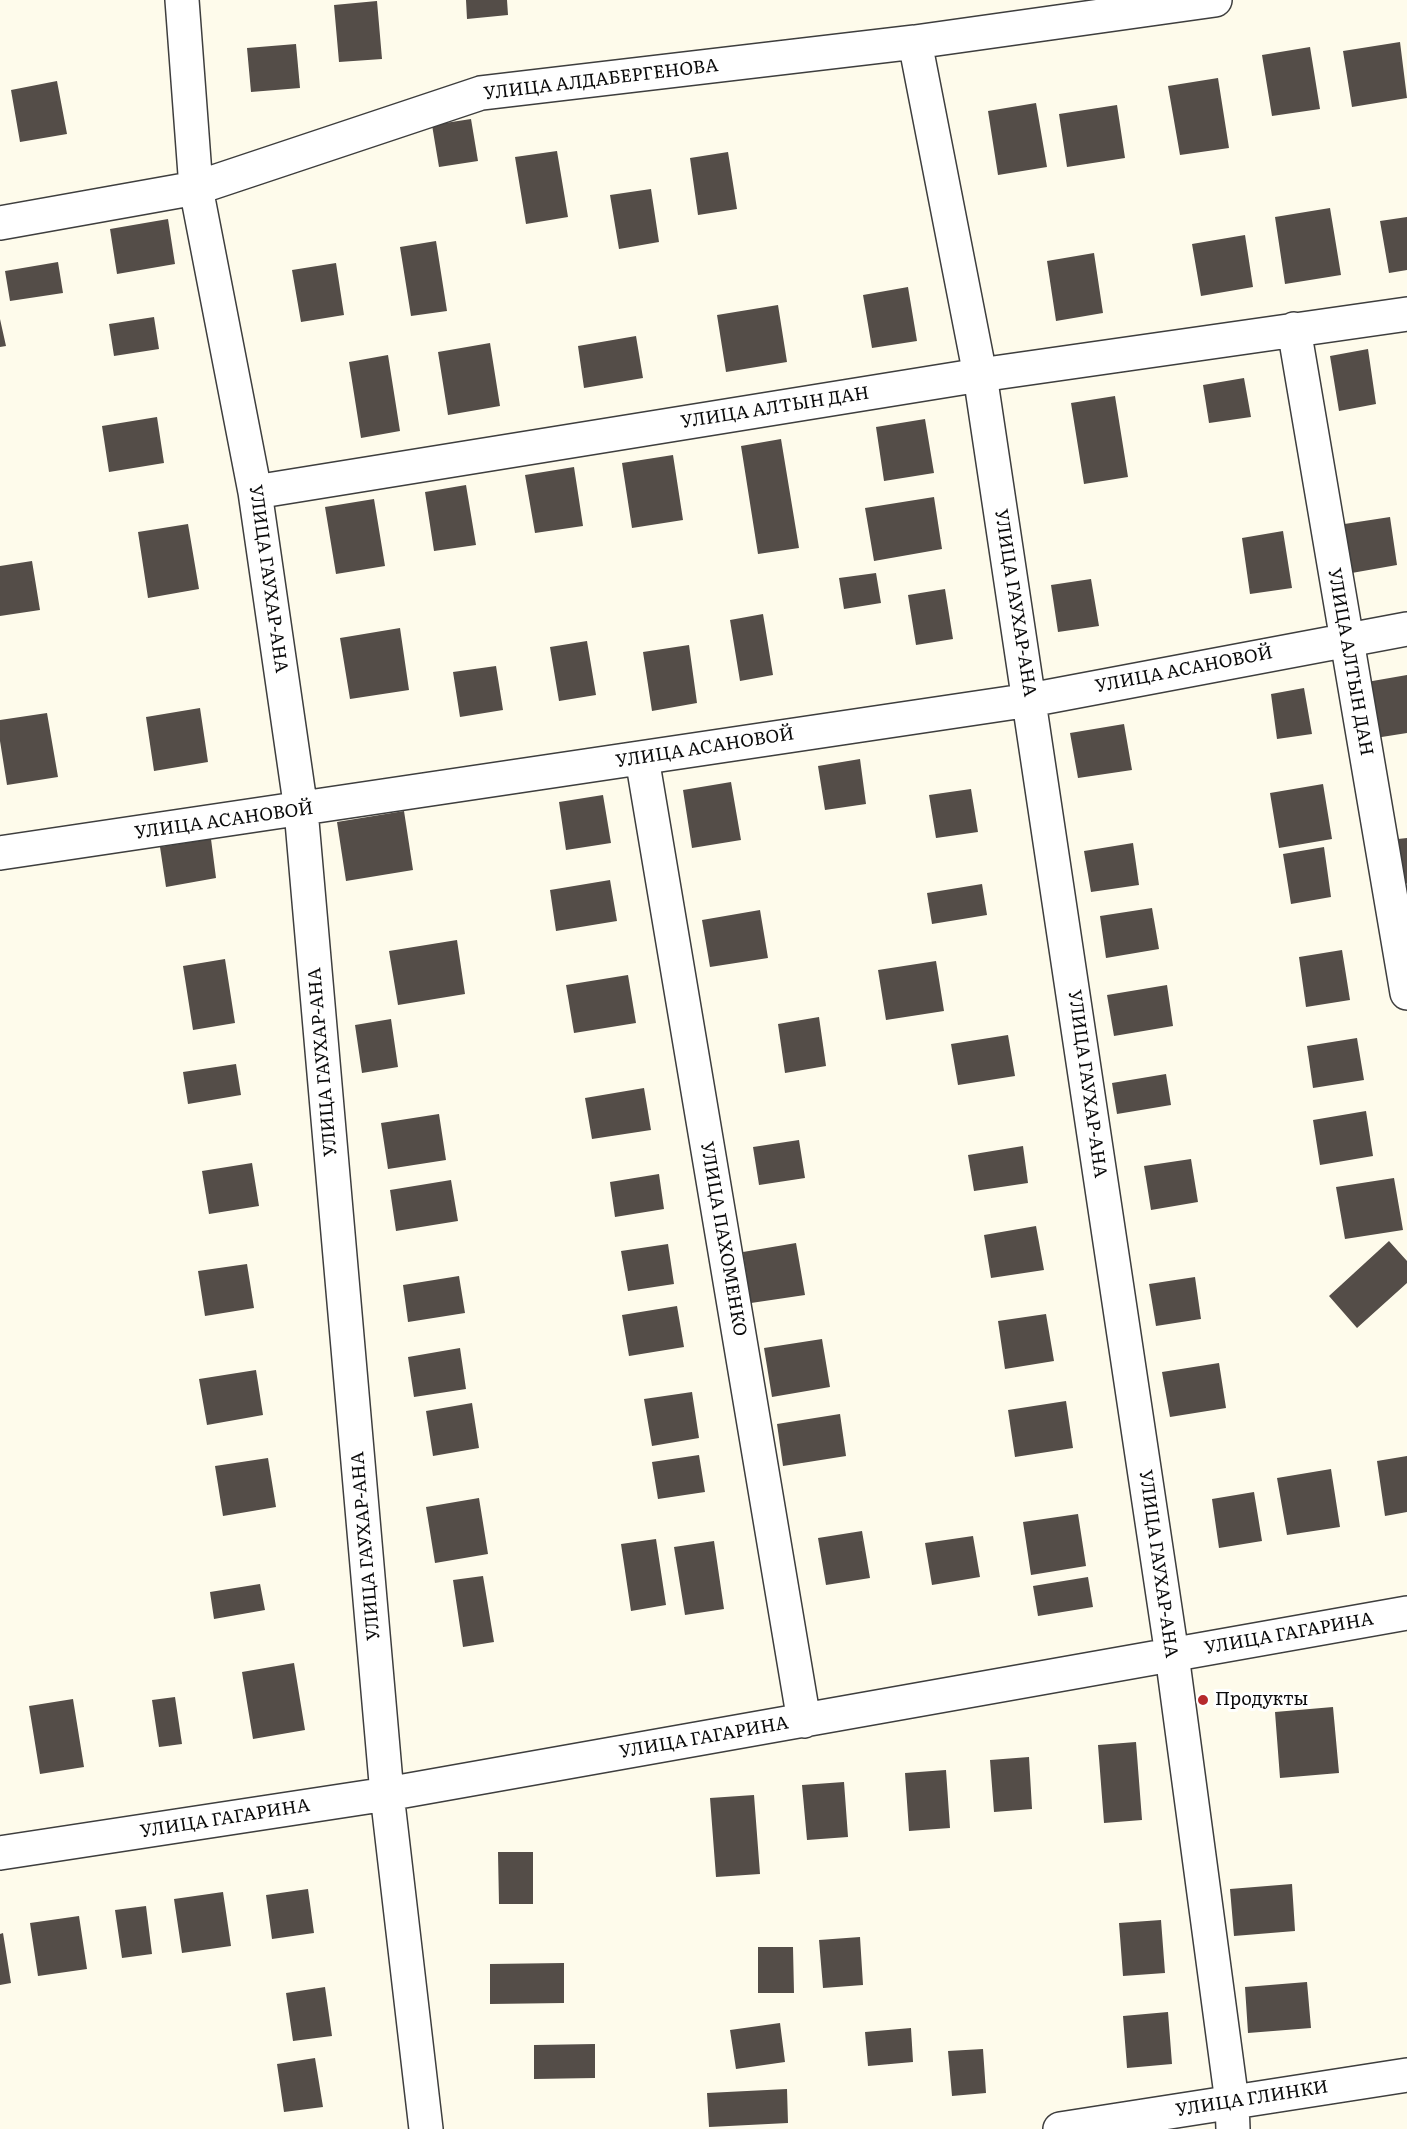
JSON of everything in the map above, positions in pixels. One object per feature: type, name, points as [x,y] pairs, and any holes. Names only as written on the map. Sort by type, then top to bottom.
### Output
[{"type":"street","name":"УЛИЦА ГАУХАР-АНА","points":[[182,0],[196,188],[255,492],[301,810],[387,1794],[426,2129]]},
{"type":"street","name":"УЛИЦА АЛДАБЕРГЕНОВА","points":[[0,223],[196,188],[481,93],[915,42],[1215,0]]},
{"type":"street","name":"УЛИЦА ГАУХАР-АНА","points":[[915,42],[980,375],[1030,700],[1172,1655],[1233,2115]]},
{"type":"street","name":"УЛИЦА АЛТЫН ДАН","points":[[255,492],[980,375],[1294,329],[1407,315]]},
{"type":"street","name":"УЛИЦА АЛТЫН ДАН","points":[[1294,329],[1407,993]]},
{"type":"street","name":"УЛИЦА АСАНОВОЙ","points":[[0,853],[1030,700],[1407,629]]},
{"type":"street","name":"УЛИЦА ПАХОМЕНКО","points":[[642,758],[804,1721]]},
{"type":"street","name":"УЛИЦА ГАГАРИНА","points":[[0,1853],[387,1794],[1407,1613]]},
{"type":"street","name":"УЛИЦА ГЛИНКИ","points":[[1060,2129],[1233,2115],[1407,2075]]},
{"type":"building","points":[[466,0],[507,0],[508,15],[467,19]]},
{"type":"building","points":[[377,1],[382,59],[339,62],[334,5]]},
{"type":"building","points":[[1400,42],[1407,98],[1352,107],[1343,51]]},
{"type":"building","points":[[296,44],[300,88],[251,92],[247,48]]},
{"type":"building","points":[[1310,47],[1320,109],[1272,116],[1262,55]]},
{"type":"building","points":[[1218,78],[1229,148],[1180,155],[1168,86]]},
{"type":"building","points":[[57,81],[67,134],[20,142],[11,90]]},
{"type":"building","points":[[1036,103],[1047,167],[998,175],[988,111]]},
{"type":"building","points":[[1117,105],[1125,158],[1067,167],[1059,114]]},
{"type":"building","points":[[471,119],[478,161],[439,167],[432,125]]},
{"type":"building","points":[[557,151],[568,217],[526,224],[515,157]]},
{"type":"building","points":[[728,152],[737,209],[698,215],[690,158]]},
{"type":"building","points":[[651,189],[659,242],[619,249],[610,195]]},
{"type":"building","points":[[1330,208],[1341,275],[1285,284],[1275,217]]},
{"type":"building","points":[[1407,217],[1407,270],[1389,273],[1380,221]]},
{"type":"building","points":[[168,219],[175,264],[117,274],[110,229]]},
{"type":"building","points":[[1245,235],[1253,287],[1201,296],[1192,244]]},
{"type":"building","points":[[436,241],[447,311],[411,316],[400,247]]},
{"type":"building","points":[[1094,253],[1103,313],[1056,321],[1047,261]]},
{"type":"building","points":[[58,262],[63,293],[10,301],[5,271]]},
{"type":"building","points":[[336,263],[344,315],[301,322],[292,270]]},
{"type":"building","points":[[908,287],[917,341],[872,348],[863,295]]},
{"type":"building","points":[[778,305],[787,362],[726,372],[717,315]]},
{"type":"building","points":[[154,317],[159,349],[114,356],[109,324]]},
{"type":"building","points":[[0,319],[6,346],[0,347]]},
{"type":"building","points":[[636,336],[643,378],[584,388],[578,346]]},
{"type":"building","points":[[490,343],[500,406],[448,415],[438,352]]},
{"type":"building","points":[[1368,349],[1376,404],[1339,411],[1330,356]]},
{"type":"building","points":[[388,355],[400,431],[361,438],[349,362]]},
{"type":"building","points":[[1244,378],[1251,417],[1209,423],[1203,385]]},
{"type":"building","points":[[1115,396],[1128,477],[1084,484],[1071,403]]},
{"type":"building","points":[[157,417],[164,463],[109,472],[102,426]]},
{"type":"building","points":[[925,419],[934,473],[884,481],[876,427]]},
{"type":"building","points":[[781,439],[799,548],[758,554],[741,446]]},
{"type":"building","points":[[673,455],[683,520],[632,528],[622,463]]},
{"type":"building","points":[[574,467],[583,526],[535,533],[525,475]]},
{"type":"building","points":[[466,485],[476,545],[434,551],[425,492]]},
{"type":"building","points":[[934,497],[942,549],[874,561],[865,508]]},
{"type":"building","points":[[374,499],[385,566],[336,574],[325,507]]},
{"type":"building","points":[[1390,517],[1397,565],[1346,574],[1338,525]]},
{"type":"building","points":[[188,524],[199,589],[148,598],[138,532]]},
{"type":"building","points":[[1283,531],[1292,588],[1250,594],[1242,538]]},
{"type":"building","points":[[32,561],[40,610],[0,616],[0,566]]},
{"type":"building","points":[[876,573],[881,603],[844,609],[839,578]]},
{"type":"building","points":[[1091,579],[1099,626],[1058,632],[1051,585]]},
{"type":"building","points":[[945,589],[953,639],[916,645],[908,595]]},
{"type":"building","points":[[763,614],[773,675],[740,681],[730,620]]},
{"type":"building","points":[[400,628],[409,690],[350,699],[340,638]]},
{"type":"building","points":[[587,641],[596,695],[559,701],[550,647]]},
{"type":"building","points":[[689,645],[697,703],[652,711],[643,652]]},
{"type":"building","points":[[496,666],[503,710],[460,717],[453,672]]},
{"type":"building","points":[[1407,675],[1407,733],[1369,739],[1361,683]]},
{"type":"building","points":[[1304,688],[1312,734],[1277,739],[1271,694]]},
{"type":"building","points":[[200,708],[208,762],[154,771],[146,717]]},
{"type":"building","points":[[47,713],[58,777],[7,785],[0,741],[0,720]]},
{"type":"building","points":[[1124,724],[1132,770],[1078,778],[1070,733]]},
{"type":"building","points":[[860,759],[866,804],[825,810],[818,766]]},
{"type":"building","points":[[731,782],[741,840],[692,848],[683,790]]},
{"type":"building","points":[[1323,784],[1332,839],[1279,848],[1270,793]]},
{"type":"building","points":[[971,789],[978,832],[936,838],[929,795]]},
{"type":"building","points":[[603,795],[611,843],[566,850],[559,802]]},
{"type":"building","points":[[404,811],[413,870],[346,881],[337,822]]},
{"type":"building","points":[[1407,838],[1407,883],[1406,884],[1398,839]]},
{"type":"building","points":[[211,839],[216,878],[166,887],[160,847]]},
{"type":"building","points":[[1133,843],[1139,885],[1091,892],[1084,851]]},
{"type":"building","points":[[1324,847],[1331,897],[1291,904],[1283,854]]},
{"type":"building","points":[[610,880],[617,921],[556,931],[550,890]]},
{"type":"building","points":[[982,884],[987,915],[932,924],[927,893]]},
{"type":"building","points":[[1152,908],[1159,949],[1106,958],[1100,916]]},
{"type":"building","points":[[760,910],[768,958],[710,967],[702,920]]},
{"type":"building","points":[[457,940],[465,994],[398,1005],[389,951]]},
{"type":"building","points":[[1342,950],[1350,1000],[1306,1007],[1299,957]]},
{"type":"building","points":[[225,959],[235,1023],[193,1030],[183,966]]},
{"type":"building","points":[[936,961],[944,1011],[886,1020],[878,970]]},
{"type":"building","points":[[628,975],[636,1023],[574,1033],[566,985]]},
{"type":"building","points":[[1167,985],[1173,1026],[1114,1036],[1107,995]]},
{"type":"building","points":[[819,1017],[826,1066],[785,1073],[778,1024]]},
{"type":"building","points":[[391,1019],[398,1067],[362,1073],[355,1025]]},
{"type":"building","points":[[1008,1035],[1015,1076],[958,1085],[951,1044]]},
{"type":"building","points":[[1357,1038],[1364,1080],[1313,1088],[1307,1046]]},
{"type":"building","points":[[236,1064],[241,1095],[188,1104],[183,1072]]},
{"type":"building","points":[[1166,1074],[1171,1105],[1117,1114],[1112,1083]]},
{"type":"building","points":[[644,1088],[651,1130],[592,1139],[585,1098]]},
{"type":"building","points":[[1366,1111],[1373,1156],[1320,1165],[1313,1120]]},
{"type":"building","points":[[439,1114],[446,1160],[388,1169],[381,1123]]},
{"type":"building","points":[[799,1140],[805,1178],[759,1185],[753,1147]]},
{"type":"building","points":[[1023,1146],[1028,1183],[974,1191],[968,1155]]},
{"type":"building","points":[[1191,1159],[1198,1202],[1151,1210],[1144,1166]]},
{"type":"building","points":[[252,1163],[259,1206],[209,1214],[202,1171]]},
{"type":"building","points":[[659,1174],[664,1209],[615,1217],[610,1182]]},
{"type":"building","points":[[1394,1178],[1403,1230],[1345,1239],[1336,1187]]},
{"type":"building","points":[[451,1180],[458,1221],[396,1231],[390,1190]]},
{"type":"building","points":[[1036,1226],[1044,1270],[991,1278],[984,1235]]},
{"type":"building","points":[[1389,1241],[1407,1261],[1407,1283],[1357,1328],[1329,1296]]},
{"type":"building","points":[[796,1243],[805,1295],[751,1303],[743,1252]]},
{"type":"building","points":[[668,1244],[674,1284],[628,1291],[621,1251]]},
{"type":"building","points":[[247,1264],[254,1308],[205,1316],[198,1271]]},
{"type":"building","points":[[459,1276],[465,1313],[408,1322],[403,1285]]},
{"type":"building","points":[[1195,1277],[1201,1319],[1156,1326],[1149,1284]]},
{"type":"building","points":[[677,1306],[684,1347],[629,1356],[622,1315]]},
{"type":"building","points":[[1046,1314],[1054,1361],[1005,1369],[998,1321]]},
{"type":"building","points":[[822,1339],[830,1387],[772,1397],[764,1348]]},
{"type":"building","points":[[460,1348],[466,1389],[414,1397],[408,1357]]},
{"type":"building","points":[[1219,1363],[1226,1408],[1170,1417],[1162,1372]]},
{"type":"building","points":[[256,1370],[263,1415],[207,1425],[199,1379]]},
{"type":"building","points":[[692,1392],[699,1438],[652,1446],[644,1399]]},
{"type":"building","points":[[1066,1401],[1073,1448],[1015,1457],[1008,1410]]},
{"type":"building","points":[[472,1403],[479,1448],[433,1456],[426,1411]]},
{"type":"building","points":[[840,1414],[846,1456],[783,1466],[777,1424]]},
{"type":"building","points":[[699,1455],[705,1492],[658,1499],[652,1462]]},
{"type":"building","points":[[1407,1456],[1407,1512],[1385,1516],[1377,1461]]},
{"type":"building","points":[[268,1458],[276,1507],[223,1516],[215,1466]]},
{"type":"building","points":[[1331,1469],[1340,1527],[1287,1535],[1277,1478]]},
{"type":"building","points":[[1254,1492],[1262,1541],[1219,1548],[1212,1499]]},
{"type":"building","points":[[479,1498],[488,1554],[435,1563],[426,1507]]},
{"type":"building","points":[[1078,1514],[1086,1566],[1031,1575],[1023,1522]]},
{"type":"building","points":[[862,1531],[870,1578],[826,1585],[818,1538]]},
{"type":"building","points":[[973,1536],[980,1577],[932,1585],[925,1543]]},
{"type":"building","points":[[656,1539],[666,1605],[631,1611],[621,1544]]},
{"type":"building","points":[[714,1541],[724,1609],[685,1615],[674,1547]]},
{"type":"building","points":[[483,1576],[494,1642],[463,1647],[453,1580]]},
{"type":"building","points":[[1088,1577],[1093,1607],[1038,1616],[1033,1586]]},
{"type":"building","points":[[260,1584],[265,1610],[214,1619],[210,1592]]},
{"type":"building","points":[[294,1663],[305,1730],[253,1739],[242,1672]]},
{"type":"building","points":[[175,1697],[182,1744],[159,1747],[152,1700]]},
{"type":"building","points":[[73,1699],[84,1767],[40,1774],[29,1706]]},
{"type":"building","points":[[1333,1707],[1339,1773],[1280,1778],[1275,1712]]},
{"type":"building","points":[[1136,1742],[1142,1820],[1104,1823],[1098,1745]]},
{"type":"building","points":[[1029,1757],[1032,1809],[994,1812],[990,1760]]},
{"type":"building","points":[[946,1770],[950,1828],[909,1831],[905,1773]]},
{"type":"building","points":[[844,1782],[848,1837],[807,1840],[802,1785]]},
{"type":"building","points":[[754,1795],[760,1874],[716,1877],[710,1798]]},
{"type":"building","points":[[498,1852],[533,1852],[533,1904],[499,1904]]},
{"type":"building","points":[[1292,1884],[1295,1931],[1234,1936],[1230,1889]]},
{"type":"building","points":[[308,1889],[314,1933],[272,1939],[266,1895]]},
{"type":"building","points":[[223,1892],[231,1946],[182,1953],[174,1899]]},
{"type":"building","points":[[146,1906],[152,1954],[122,1958],[115,1910]]},
{"type":"building","points":[[79,1916],[87,1969],[38,1976],[30,1923]]},
{"type":"building","points":[[1161,1920],[1165,1973],[1123,1976],[1119,1923]]},
{"type":"building","points":[[3,1933],[11,1983],[0,1985],[0,1934]]},
{"type":"building","points":[[860,1937],[863,1985],[823,1988],[819,1940]]},
{"type":"building","points":[[758,1947],[793,1947],[794,1993],[758,1993]]},
{"type":"building","points":[[564,1963],[564,2003],[490,2004],[490,1964]]},
{"type":"building","points":[[1307,1982],[1311,2028],[1248,2033],[1245,1987]]},
{"type":"building","points":[[325,1987],[332,2036],[293,2041],[286,1993]]},
{"type":"building","points":[[1168,2012],[1172,2064],[1127,2068],[1123,2016]]},
{"type":"building","points":[[780,2023],[785,2062],[736,2069],[730,2030]]},
{"type":"building","points":[[911,2028],[913,2062],[868,2066],[865,2032]]},
{"type":"building","points":[[595,2044],[595,2078],[534,2079],[534,2045]]},
{"type":"building","points":[[983,2049],[986,2093],[952,2096],[948,2051]]},
{"type":"building","points":[[315,2058],[323,2107],[284,2112],[277,2064]]},
{"type":"building","points":[[787,2089],[788,2123],[709,2127],[707,2093]]},
{"type":"place","name":"Продукты","points":[[1203,1700]]}]
